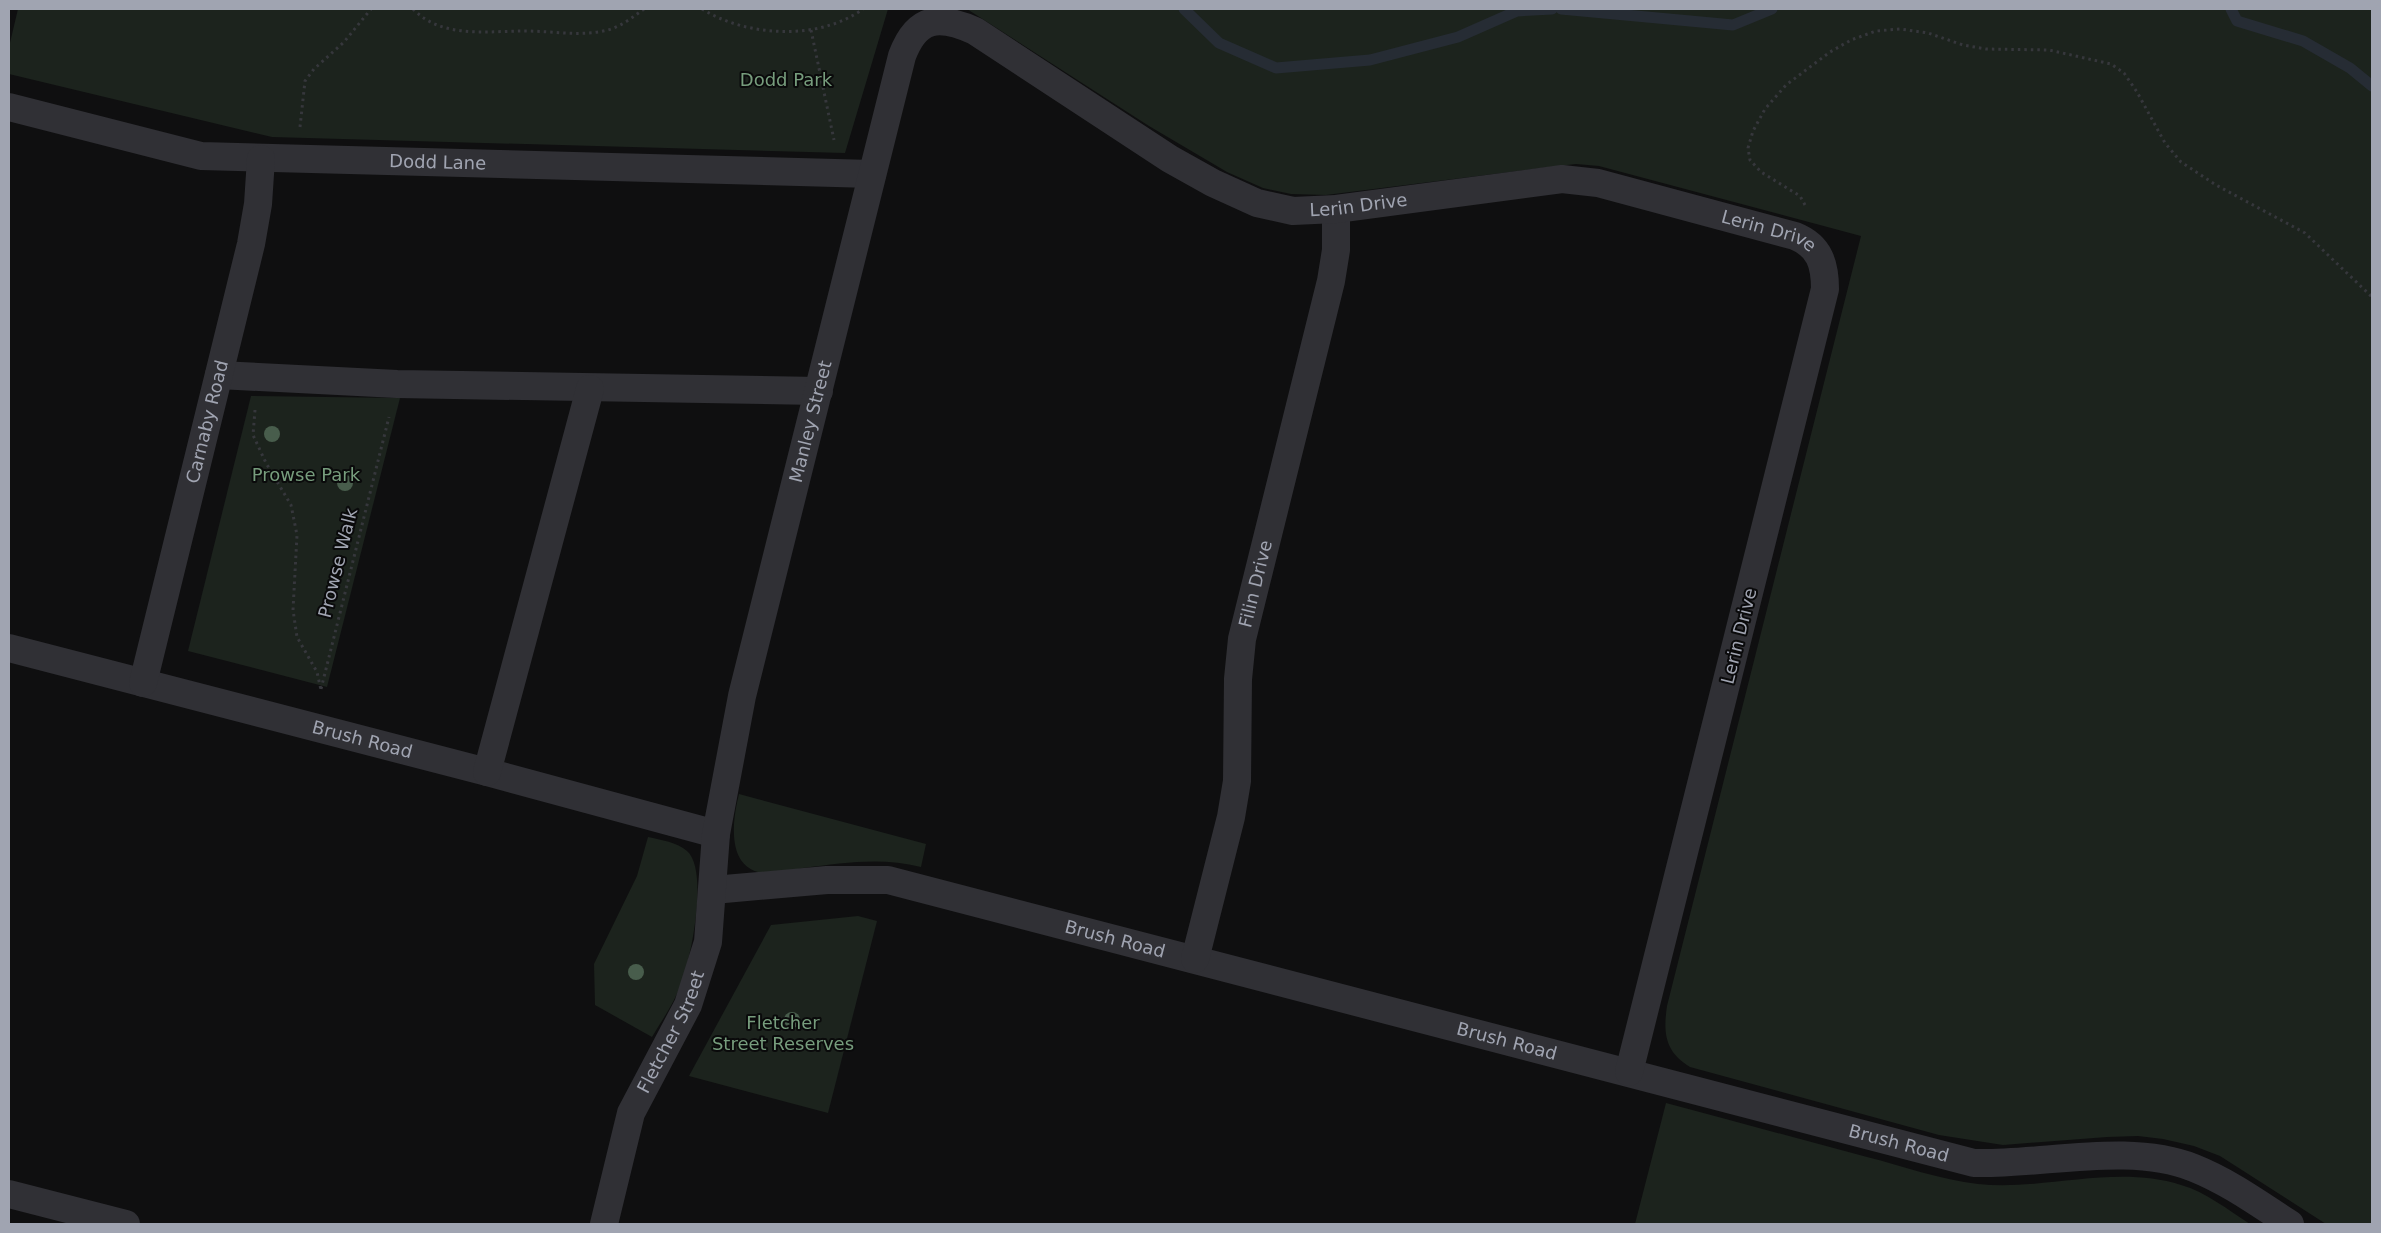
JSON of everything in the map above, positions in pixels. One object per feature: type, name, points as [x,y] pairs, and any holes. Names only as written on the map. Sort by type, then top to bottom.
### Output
[{"type":"street","name":"Lerin Drive","points":[[930,22],[944,20],[975,31],[1170,159],[1213,183],[1257,203],[1293,211],[1336,209],[1562,179],[1598,183],[1801,238],[1810,243],[1819,254],[1825,272],[1826,290],[1629,1072]]},
{"type":"street","name":"Manley Street","points":[[716,834],[742,696],[872,174],[908,40],[916,30],[930,22]]},
{"type":"street","name":"Dodd Lane","points":[[9,107],[201,156],[872,174]]},
{"type":"street","name":"Carnaby Road","points":[[143,683],[255,226],[261,159]]},
{"type":"street","name":"Filin Drive","points":[[1195,959],[1232,816],[1237,781],[1238,679],[1242,639],[1331,281],[1336,250],[1336,209]]},
{"type":"street","points":[[218,375],[397,384],[590,389],[819,391]]},
{"type":"street","points":[[487,772],[590,389]]},
{"type":"street","name":"Brush Road","points":[[9,648],[487,772],[716,834]]},
{"type":"street","name":"Fletcher Street","points":[[604,1224],[632,1113],[688,1005],[700,973],[708,942],[716,834]]},
{"type":"street","name":"Brush Road","points":[[713,890],[827,880],[888,880],[1974,1163],[2011,1163],[2119,1156],[2158,1158],[2194,1168],[2236,1189],[2290,1224]]},
{"type":"street","points":[[9,1194],[126,1224]]},
{"type":"path","points":[[299,160],[299,133],[305,81],[314,69],[344,42],[371,9]]},
{"type":"path","points":[[413,9],[440,26],[461,32],[526,31],[560,34],[585,34],[610,29],[630,20],[644,9]]},
{"type":"path","points":[[702,9],[736,24],[754,28],[811,30],[837,22],[863,9]]},
{"type":"path","points":[[1801,238],[1806,215],[1805,204],[1800,196],[1761,172],[1750,160],[1748,148],[1752,131],[1765,109],[1786,85],[1830,52],[1851,40],[1876,31],[1900,29],[1928,33],[1963,45],[1986,49],[2049,50],[2111,64],[2124,73],[2137,92],[2165,143],[2181,162],[2216,185],[2305,233],[2372,297]]},
{"type":"path","points":[[811,30],[837,154],[834,173]]},
{"type":"path","name":"Prowse Walk","points":[[251,376],[257,395],[253,435],[266,463],[291,505],[297,535],[293,610],[296,636],[317,672],[321,690],[397,384]]},
{"type":"green space","name":"Dodd Park","points":[[18,9],[888,9],[845,153],[272,137],[9,74],[9,47]]},
{"type":"green space","points":[[967,9],[2372,9],[2372,1224],[2326,1224],[2220,1156],[2194,1146],[2138,1136],[2003,1145],[1939,1135],[1690,1067],[1675,1055],[1671,1048],[1665,1025],[1667,1006],[1861,236],[1599,166],[1576,164],[1326,195],[1291,194],[1263,188],[1227,172],[1149,126]]},
{"type":"green space","name":"Prowse Park","points":[[251,396],[400,398],[327,687],[188,651]]},
{"type":"green space","points":[[739,794],[926,844],[921,867],[891,862],[862,862],[818,866],[775,873],[758,872],[748,867],[736,850],[734,827]]},
{"type":"green space","name":"Fletcher Street Reserves","points":[[648,837],[674,843],[687,851],[693,861],[697,876],[696,915],[685,972],[668,1011],[652,1037],[595,1005],[594,964],[637,876]]},
{"type":"green space","name":"Fletcher Street Reserves","points":[[858,916],[877,921],[828,1113],[689,1076],[771,925]]},
{"type":"green space","points":[[1666,1103],[1964,1182],[2003,1185],[2105,1177],[2156,1179],[2199,1192],[2250,1224],[1635,1224]]},
{"type":"waterway","points":[[1184,9],[1219,43],[1276,68],[1370,60],[1458,37],[1517,11],[1552,9]]},
{"type":"waterway","points":[[1561,9],[1733,25],[1772,9]]},
{"type":"waterway","points":[[2231,9],[2237,21],[2303,41],[2350,68],[2372,86]]}]
